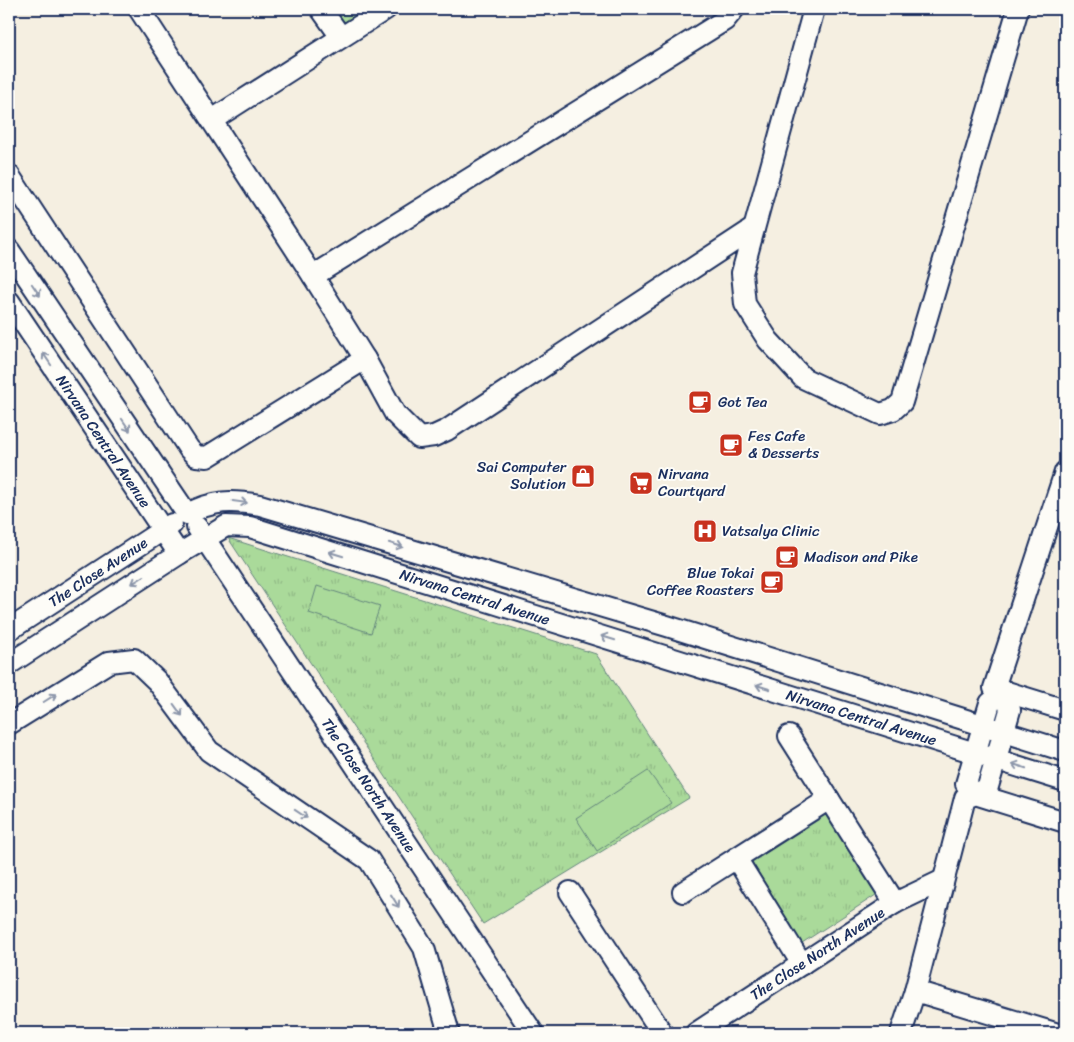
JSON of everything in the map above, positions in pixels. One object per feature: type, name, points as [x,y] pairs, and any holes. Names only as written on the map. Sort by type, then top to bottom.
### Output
[{"type":"street","points":[[139,9],[313,276],[365,359],[395,414],[419,438],[434,436],[754,228]]},
{"type":"street","points":[[322,9],[341,37]]},
{"type":"street","points":[[212,120],[386,9]]},
{"type":"street","points":[[313,276],[725,20],[734,9]]},
{"type":"street","points":[[814,9],[742,273],[745,304],[768,340],[803,378],[880,414],[893,410],[902,402],[1018,9]]},
{"type":"street","points":[[9,175],[189,449],[196,456],[207,457],[365,359]]},
{"type":"street","name":"Nirvana Central Avenue","points":[[9,250],[188,514],[216,502],[231,500],[260,504],[667,626],[1065,751]]},
{"type":"street","name":"Nirvana Central Avenue","points":[[9,301],[179,554],[226,526],[250,527],[1065,781]]},
{"type":"street","points":[[1065,472],[1059,513],[994,688],[1065,710]]},
{"type":"street","name":"The Close Avenue","points":[[9,630],[188,514]]},
{"type":"street","name":"The Close North Avenue","points":[[188,514],[533,1033]]},
{"type":"street","name":"The Close Avenue","points":[[9,664],[179,554]]},
{"type":"street","points":[[9,724],[109,662],[134,659],[157,681],[208,752],[369,860],[424,948],[449,1033]]},
{"type":"street","points":[[1005,691],[990,703],[966,784],[975,794],[1065,822]]},
{"type":"street","points":[[902,1033],[915,991],[966,798],[987,790],[1010,710],[1005,691]]},
{"type":"street","points":[[790,736],[895,903]]},
{"type":"street","points":[[683,892],[829,799]]},
{"type":"street","points":[[736,858],[802,964]]},
{"type":"street","name":"The Close North Avenue","points":[[696,1033],[895,903],[943,880]]},
{"type":"street","points":[[570,892],[662,1033]]},
{"type":"street","points":[[915,991],[1050,1032]]},
{"type":"green space","points":[[334,9],[368,9],[345,24]]},
{"type":"green space","points":[[228,538],[596,654],[689,798],[483,924]]},
{"type":"green space","points":[[317,586],[380,606],[371,633],[309,613]]},
{"type":"green space","points":[[648,771],[671,803],[597,851],[576,818]]},
{"type":"green space","points":[[829,813],[879,893],[802,943],[752,862]]},
{"type":"place","name":"Got Tea","points":[[700,402]]},
{"type":"place","name":"Fes Cafe & Desserts","points":[[731,445]]},
{"type":"place","name":"Sai Computer Solution","points":[[583,476]]},
{"type":"place","name":"Nirvana Courtyard","points":[[641,483]]},
{"type":"place","name":"Vatsalya Clinic","points":[[705,531]]},
{"type":"place","name":"Madison and Pike","points":[[787,557]]},
{"type":"place","name":"Blue Tokai Coffee Roasters","points":[[772,582]]}]
